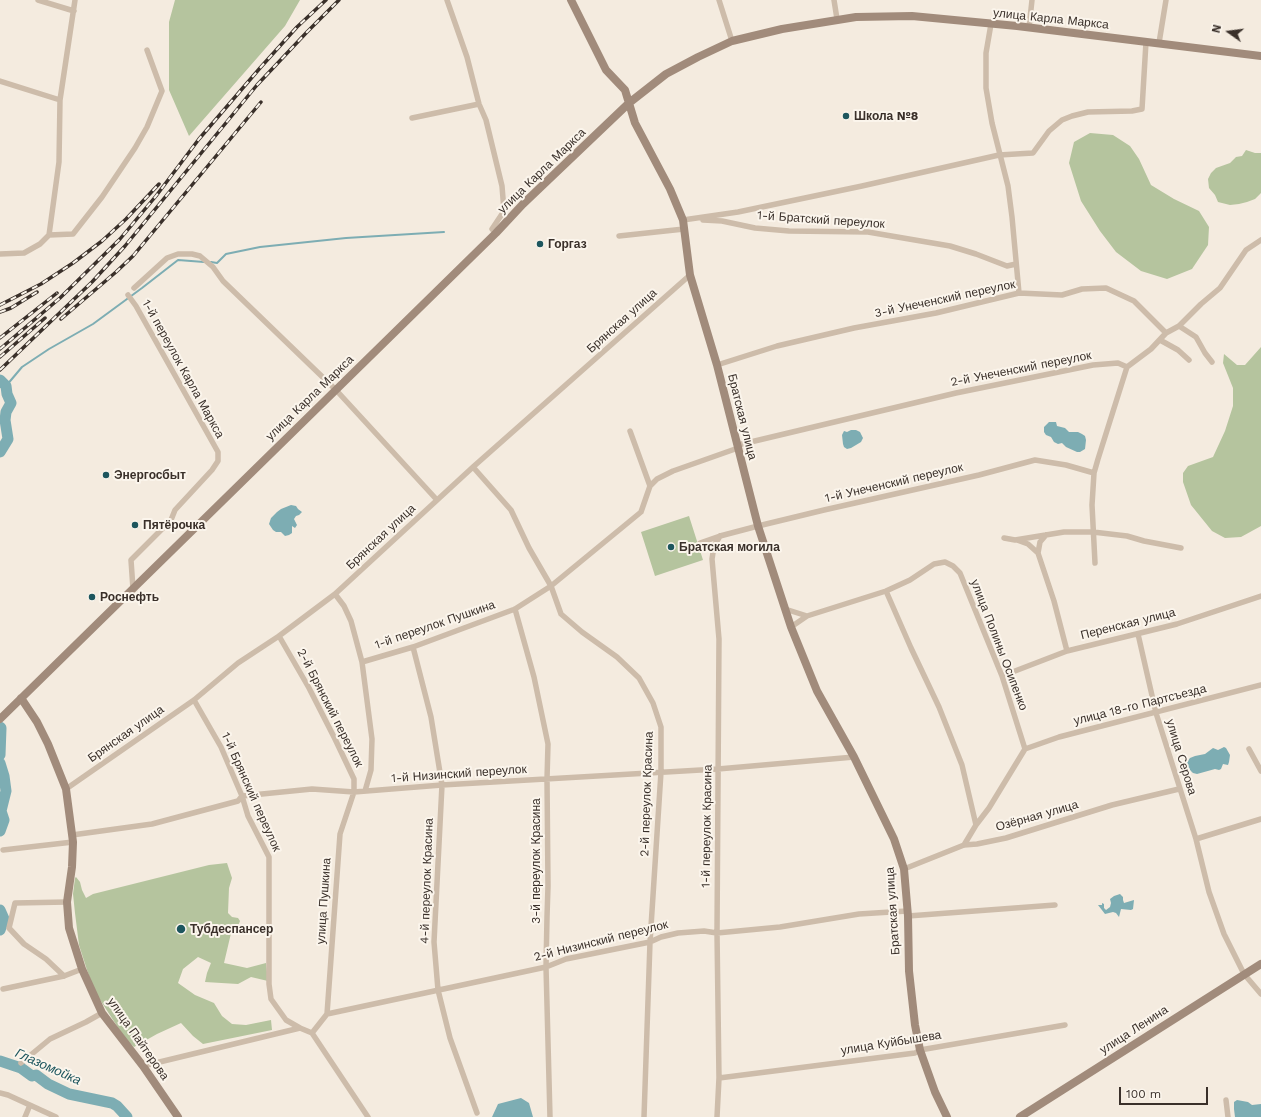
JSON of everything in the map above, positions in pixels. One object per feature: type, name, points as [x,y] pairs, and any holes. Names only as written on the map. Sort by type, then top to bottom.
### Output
[{"type":"main road","name":"Братская улица","points":[[572,0],[606,70],[625,90],[635,123],[670,188],[683,220],[690,275],[717,365],[758,526],[791,627],[817,691],[854,757],[894,839],[904,869],[909,971],[915,1025],[920,1050],[935,1092],[947,1117]]},
{"type":"main road","name":"улица Карла Маркса","points":[[2,717],[496,233],[523,204],[629,103],[666,74],[732,41],[782,29],[856,17],[912,16],[1029,28],[1261,56]]},
{"type":"main road","name":"улица Пайтерова","points":[[21,698],[48,744],[66,789],[73,839],[72,867],[67,902],[69,928],[82,969],[102,1013],[143,1066],[178,1117]]},
{"type":"main road","name":"улица Ленина","points":[[1020,1117],[1261,964]]},
{"type":"street","points":[[38,0],[74,11]]},
{"type":"street","points":[[0,254],[24,253],[40,244],[49,235],[60,162],[60,100],[75,0]]},
{"type":"street","points":[[447,0],[467,57],[479,104],[486,120],[502,186],[504,211],[492,229],[496,233]]},
{"type":"street","points":[[719,0],[732,41]]},
{"type":"street","points":[[834,0],[838,19]]},
{"type":"street","points":[[1029,28],[1032,0]]},
{"type":"street","points":[[1159,43],[1166,0]]},
{"type":"street","points":[[991,24],[986,53],[986,88],[992,123],[1008,186],[1019,293]]},
{"type":"street","name":"1-й Братский переулок","points":[[683,220],[738,212],[831,193],[1000,155],[1032,153],[1049,131],[1062,120],[1072,116],[1088,112],[1142,110],[1146,42]]},
{"type":"street","points":[[49,235],[73,234],[102,197],[135,148],[147,127],[162,91],[147,50]]},
{"type":"street","points":[[0,81],[60,100]]},
{"type":"street","points":[[412,118],[479,104]]},
{"type":"street","name":"1-й Братский переулок","points":[[692,218],[722,221],[755,228],[789,231],[868,232],[950,246],[1007,266],[1016,264]]},
{"type":"street","points":[[619,236],[684,229]]},
{"type":"street","points":[[1095,563],[1092,505],[1094,473],[1127,367],[1151,349],[1166,333],[1179,326],[1220,288],[1246,250],[1261,240]]},
{"type":"street","points":[[134,288],[167,258],[178,254],[192,254],[200,256],[213,267],[224,281],[336,390],[437,500]]},
{"type":"street","name":"Брянская улица","points":[[66,789],[194,700],[238,663],[279,636],[335,594],[473,467],[690,275]]},
{"type":"street","name":"3-й Унеченский переулок","points":[[717,365],[778,346],[854,328],[936,313],[1019,293],[1062,295],[1082,289],[1106,288],[1134,301],[1166,333]]},
{"type":"street","name":"1-й переулок Карла Маркса","points":[[128,295],[136,306],[218,452],[218,461],[212,470],[175,510],[171,520],[131,560],[133,589]]},
{"type":"street","points":[[1179,326],[1196,337],[1212,362]]},
{"type":"street","points":[[1160,340],[1178,350],[1189,360]]},
{"type":"street","name":"2-й Унеченский переулок","points":[[650,486],[657,479],[673,471],[738,446],[949,394],[1086,366],[1118,363],[1127,367]]},
{"type":"street","points":[[630,431],[650,486]]},
{"type":"street","name":"1-й Унеченский переулок","points":[[700,543],[758,526],[1035,460],[1066,465],[1094,473]]},
{"type":"street","name":"2-й переулок Красина","points":[[473,467],[511,510],[529,548],[551,586],[561,614],[582,632],[617,657],[639,678],[653,703],[660,727],[661,772],[650,942],[644,1117]]},
{"type":"street","name":"1-й переулок Пушкина","points":[[362,662],[413,647],[515,609],[551,586],[641,512],[650,486]]},
{"type":"street","points":[[1015,540],[1064,532],[1093,532],[1127,536],[1181,548]]},
{"type":"street","points":[[1046,535],[1040,542],[1038,553],[1054,601],[1067,651]]},
{"type":"street","name":"1-й переулок Красина","points":[[717,1117],[719,1078],[717,933],[719,640],[712,560],[714,546],[720,536]]},
{"type":"street","points":[[1004,538],[1028,544],[1038,553]]},
{"type":"street","name":"улица Полины Осипенко","points":[[886,591],[910,580],[934,564],[945,562],[953,566],[960,573],[1002,676],[1025,749]]},
{"type":"street","points":[[791,627],[807,616],[886,591],[939,707],[959,758],[976,825]]},
{"type":"street","points":[[335,594],[344,606],[351,621],[362,662],[372,739],[371,770],[365,791]]},
{"type":"street","name":"Перенская улица","points":[[1002,676],[1067,651],[1176,624],[1261,596]]},
{"type":"street","name":"3-й переулок Красина","points":[[515,609],[534,677],[548,744],[548,886],[546,917],[546,967],[550,1117]]},
{"type":"street","points":[[785,609],[807,616]]},
{"type":"street","name":"улица Серова","points":[[1138,634],[1156,713],[1196,839],[1209,892],[1224,934],[1244,974],[1261,994]]},
{"type":"street","name":"2-й Брянский переулок","points":[[279,636],[309,688],[335,739],[354,779],[354,792]]},
{"type":"street","name":"4-й переулок Красина","points":[[413,647],[431,717],[442,785],[434,942],[438,990],[450,1038],[477,1113]]},
{"type":"street","name":"улица 18-го Партсъезда","points":[[1025,749],[1059,737],[1261,685]]},
{"type":"street","name":"1-й Брянский переулок","points":[[194,700],[221,747],[242,796],[248,816],[269,857],[269,984],[271,999],[286,1020],[300,1028],[312,1032]]},
{"type":"street","points":[[964,845],[976,825],[989,808],[1025,749]]},
{"type":"street","points":[[1249,749],[1261,771]]},
{"type":"street","name":"1-й Низинский переулок","points":[[3,850],[152,824],[238,801],[242,796],[312,789],[354,792],[442,785],[718,769],[854,757]]},
{"type":"street","name":"Озёрная улица","points":[[904,869],[964,845],[1006,838],[1112,805],[1179,789]]},
{"type":"street","name":"улица Пушкина","points":[[326,1014],[340,834],[354,792]]},
{"type":"street","points":[[1196,839],[1261,819]]},
{"type":"street","points":[[64,976],[46,959],[24,944],[8,928],[15,903],[67,902]]},
{"type":"street","name":"2-й Низинский переулок","points":[[326,1014],[546,967],[566,959],[650,942],[661,937],[678,933],[704,931],[717,933],[780,927],[859,914],[907,913],[1055,904]]},
{"type":"street","points":[[3,989],[64,976],[82,969]]},
{"type":"street","points":[[21,1063],[50,1039],[102,1013]]},
{"type":"street","points":[[326,1014],[312,1032],[368,1117]]},
{"type":"street","name":"улица Куйбышева","points":[[719,1078],[915,1053],[920,1050],[1065,1025]]},
{"type":"street","points":[[143,1066],[300,1028]]},
{"type":"street","points":[[0,1093],[8,1095],[54,1117]]},
{"type":"street","points":[[1226,1100],[1228,1117]]},
{"type":"street","points":[[25,1117],[30,1105]]},
{"type":"green space","points":[[175,0],[300,0],[285,26],[189,136],[169,90],[169,22]]},
{"type":"green space","points":[[1090,133],[1113,135],[1130,146],[1139,159],[1151,185],[1174,199],[1199,211],[1209,227],[1208,245],[1192,269],[1167,279],[1141,271],[1116,252],[1100,231],[1081,201],[1069,163],[1074,142]]},
{"type":"green space","points":[[1246,150],[1261,153],[1261,193],[1255,199],[1239,204],[1230,205],[1218,202],[1215,195],[1209,188],[1208,179],[1211,173],[1216,168],[1230,163],[1236,157],[1242,156]]},
{"type":"green space","points":[[1261,347],[1261,526],[1241,537],[1225,538],[1212,531],[1191,505],[1183,482],[1183,473],[1188,466],[1213,457],[1225,431],[1233,406],[1233,388],[1223,363],[1224,354],[1237,365],[1245,365]]},
{"type":"green space","points":[[689,516],[703,560],[655,576],[641,532]]},
{"type":"green space","name":"Тубдеспансер","points":[[227,863],[232,878],[229,888],[228,913],[232,917],[238,918],[240,921],[238,926],[232,929],[224,963],[247,968],[266,963],[268,981],[251,977],[238,984],[205,982],[211,963],[198,957],[183,969],[178,983],[195,995],[214,1003],[222,1016],[232,1024],[246,1025],[271,1020],[272,1030],[203,1044],[181,1023],[134,1047],[126,1040],[95,992],[87,970],[79,945],[73,894],[75,878],[76,877],[80,882],[86,898],[93,894],[209,865]]},
{"type":"water","points":[[1049,422],[1056,422],[1057,426],[1065,428],[1069,432],[1078,432],[1085,436],[1085,449],[1077,452],[1066,447],[1062,443],[1058,444],[1054,442],[1051,437],[1046,435],[1044,432],[1044,427]]},
{"type":"water","points":[[851,430],[860,432],[863,438],[861,442],[847,449],[844,447],[842,435],[844,431],[847,432]]},
{"type":"water","points":[[291,505],[296,506],[302,512],[294,519],[297,525],[295,528],[292,526],[292,533],[285,536],[281,532],[276,532],[273,530],[269,524],[271,518],[277,512]]},
{"type":"water","points":[[1224,747],[1230,755],[1229,762],[1228,765],[1223,764],[1219,770],[1215,769],[1197,774],[1193,773],[1186,766],[1186,763],[1190,758],[1205,754],[1213,748],[1218,750]]},
{"type":"water","points":[[1120,894],[1123,897],[1124,903],[1134,900],[1133,909],[1121,909],[1119,917],[1113,912],[1105,914],[1098,905],[1102,905],[1102,903],[1104,904],[1104,908],[1106,910],[1110,907],[1110,899]]},
{"type":"water","points":[[521,1098],[529,1103],[533,1117],[492,1117],[498,1104]]},
{"type":"water","points":[[1237,1100],[1248,1102],[1252,1105],[1261,1104],[1261,1117],[1235,1117],[1234,1102]]},
{"type":"waterway","points":[[211,262],[217,263],[226,254],[260,247],[346,238],[444,232]]},
{"type":"waterway","points":[[6,386],[22,367],[49,349],[93,324],[178,260],[204,262]]},
{"type":"waterway","name":"Глазомойка","points":[[0,380],[6,386],[7,394],[11,403],[6,412],[5,420],[8,439],[0,452]]},
{"type":"waterway","name":"Глазомойка","points":[[0,727],[0,755]]},
{"type":"waterway","name":"Глазомойка","points":[[0,763],[6,791],[1,811],[4,820],[0,831]]},
{"type":"waterway","name":"Глазомойка","points":[[0,910],[4,919],[0,930]]},
{"type":"waterway","name":"Глазомойка","points":[[0,1061],[21,1068],[32,1076],[36,1075],[48,1084],[69,1094],[112,1103],[117,1106],[127,1117]]},
{"type":"railway","points":[[0,349],[60,298],[120,239],[156,196],[199,139],[260,68],[297,27],[326,0]]},
{"type":"railway","points":[[0,370],[92,282],[125,246],[257,85],[339,0]]},
{"type":"railway","points":[[61,319],[133,256],[261,102]]},
{"type":"railway","points":[[0,305],[41,284],[73,263],[102,241],[126,219],[159,184]]},
{"type":"railway","points":[[0,312],[11,308],[37,292]]},
{"type":"railway","points":[[0,338],[57,293]]},
{"type":"railway","points":[[0,357],[45,318]]},
{"type":"place","name":"Школа №8","points":[[846,116]]},
{"type":"place","name":"Горгаз","points":[[540,244]]},
{"type":"place","name":"Энергосбыт","points":[[106,475]]},
{"type":"place","name":"Пятёрочка","points":[[135,525]]},
{"type":"place","name":"Братская могила","points":[[671,547]]},
{"type":"place","name":"Роснефть","points":[[92,597]]},
{"type":"place","name":"Тубдеспансер","points":[[181,929]]}]
